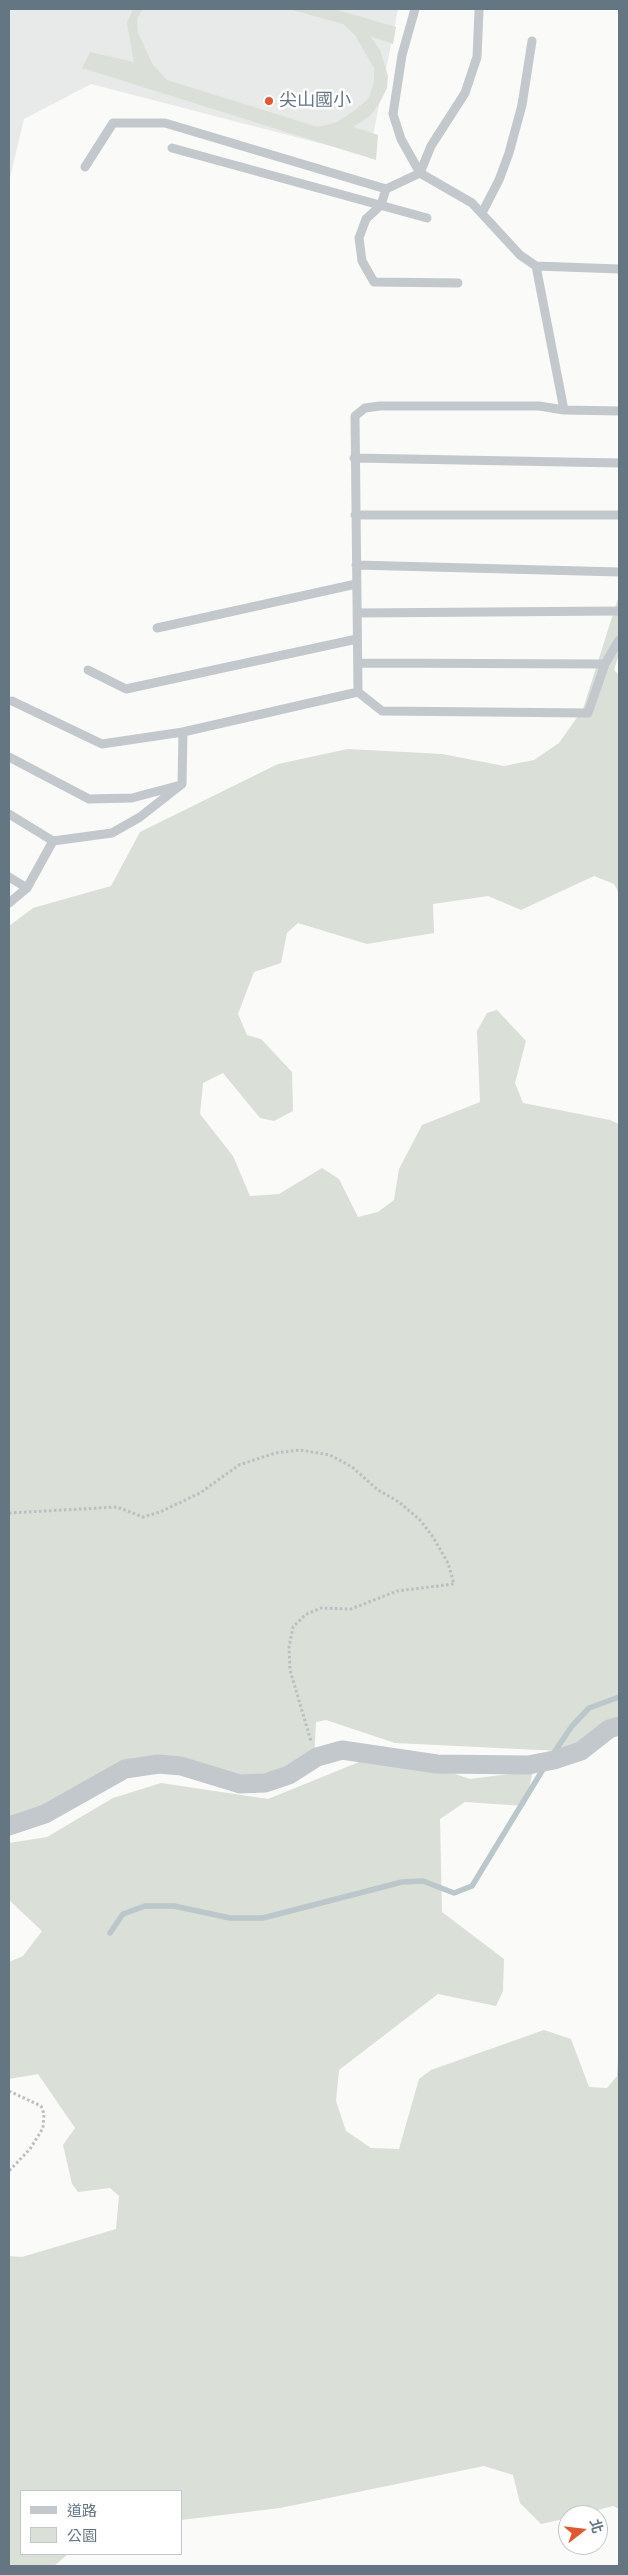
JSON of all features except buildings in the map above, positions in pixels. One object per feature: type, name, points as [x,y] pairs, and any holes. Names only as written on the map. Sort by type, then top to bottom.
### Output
[{"type":"street","points":[[9,1826],[45,1814],[125,1769],[159,1764],[181,1766],[240,1784],[265,1783],[288,1775],[317,1758],[342,1750],[436,1764],[534,1764],[581,1751],[609,1729],[619,1726]]},
{"type":"lane","points":[[415,9],[402,55],[393,114],[401,139],[420,173],[472,203],[520,256],[536,266],[619,269]]},
{"type":"lane","points":[[85,167],[113,124],[165,123],[386,189],[420,173],[431,146],[465,93],[477,57],[480,11]]},
{"type":"lane","points":[[482,213],[499,180],[509,153],[522,105],[532,41]]},
{"type":"lane","points":[[172,148],[427,218]]},
{"type":"lane","points":[[386,189],[381,205],[366,219],[359,238],[362,261],[374,282],[458,283]]},
{"type":"lane","points":[[536,266],[564,410]]},
{"type":"lane","points":[[358,692],[355,416],[365,408],[380,406],[539,406],[564,410],[619,411]]},
{"type":"lane","points":[[354,458],[619,463]]},
{"type":"lane","points":[[355,515],[619,516]]},
{"type":"lane","points":[[356,565],[619,572]]},
{"type":"lane","points":[[157,628],[356,584]]},
{"type":"lane","points":[[357,613],[619,611]]},
{"type":"lane","points":[[88,670],[126,689],[357,639]]},
{"type":"lane","points":[[12,701],[102,744],[183,732],[358,692],[382,710],[588,713],[605,664],[619,640]]},
{"type":"lane","points":[[358,663],[605,664]]},
{"type":"lane","points":[[182,784],[183,732]]},
{"type":"lane","points":[[9,757],[89,799],[132,798],[182,784]]},
{"type":"lane","points":[[9,814],[52,841],[112,833],[140,817],[182,784]]},
{"type":"lane","points":[[9,903],[28,888],[52,841]]},
{"type":"lane","points":[[9,877],[28,888]]},
{"type":"path","points":[[9,1513],[117,1507],[143,1517],[160,1512],[200,1493],[239,1465],[275,1453],[300,1450],[330,1455],[352,1467],[378,1490],[399,1502],[420,1520],[433,1537],[448,1563],[454,1584],[397,1591],[351,1609],[321,1608],[305,1615],[293,1627],[289,1647],[290,1670],[305,1727],[317,1758]]},
{"type":"path","points":[[9,2091],[40,2106],[44,2114],[44,2128],[30,2148],[9,2170]]},
{"type":"shaded area","name":"尖山國小","points":[[9,9],[398,9],[369,156],[91,84],[24,119],[9,182]]},
{"type":"green space","points":[[133,9],[143,9],[137,19],[138,33],[153,65],[167,80],[318,127],[337,122],[353,112],[369,98],[374,82],[374,68],[355,35],[343,24],[289,9],[334,9],[396,27],[393,44],[370,36],[380,50],[388,76],[387,88],[370,116],[353,127],[378,135],[376,160],[82,68],[90,52],[134,62],[127,23]]},
{"type":"green space","points":[[619,595],[619,654],[614,670],[619,675],[619,893],[614,884],[594,876],[521,910],[488,896],[433,904],[434,933],[367,944],[298,923],[287,933],[281,963],[254,972],[238,1014],[247,1035],[261,1039],[292,1072],[293,1111],[274,1121],[260,1118],[223,1073],[203,1083],[200,1114],[233,1156],[250,1196],[279,1194],[322,1168],[339,1179],[358,1217],[378,1212],[394,1200],[399,1169],[422,1125],[480,1102],[477,1031],[487,1013],[497,1010],[526,1041],[515,1083],[523,1103],[610,1120],[619,1124],[619,1727],[560,1751],[395,1743],[326,1720],[316,1722],[314,1762],[274,1781],[171,1761],[9,1820],[9,926],[33,908],[111,886],[140,832],[278,764],[348,749],[442,754],[504,766],[534,760],[559,743],[583,709]]},
{"type":"green space","points":[[364,1760],[417,1761],[470,1779],[533,1771],[525,1806],[465,1802],[440,1819],[442,1912],[504,1959],[503,1991],[496,2006],[438,1994],[339,2070],[336,2101],[346,2131],[371,2148],[399,2149],[419,2079],[431,2070],[544,2030],[571,2039],[589,2087],[607,2088],[617,2076],[619,2043],[619,2509],[613,2506],[608,2507],[608,2505],[558,2505],[558,2520],[541,2524],[520,2503],[513,2475],[484,2466],[280,2508],[182,2520],[182,2490],[20,2490],[20,2555],[67,2555],[54,2566],[9,2566],[9,2256],[22,2257],[116,2229],[119,2196],[110,2188],[78,2192],[72,2184],[63,2145],[75,2128],[38,2074],[9,2079],[9,1962],[23,1956],[42,1931],[9,1900],[9,1843],[47,1837],[113,1798],[161,1783],[268,1799]]},
{"type":"waterway","points":[[553,1754],[572,1726],[589,1708],[619,1697]]},
{"type":"waterway","points":[[110,1933],[123,1914],[145,1906],[174,1906],[230,1918],[263,1918],[402,1882],[423,1881],[454,1893],[472,1886],[545,1766]]},
{"type":"place","name":"尖山國小","points":[[269,101]]}]
